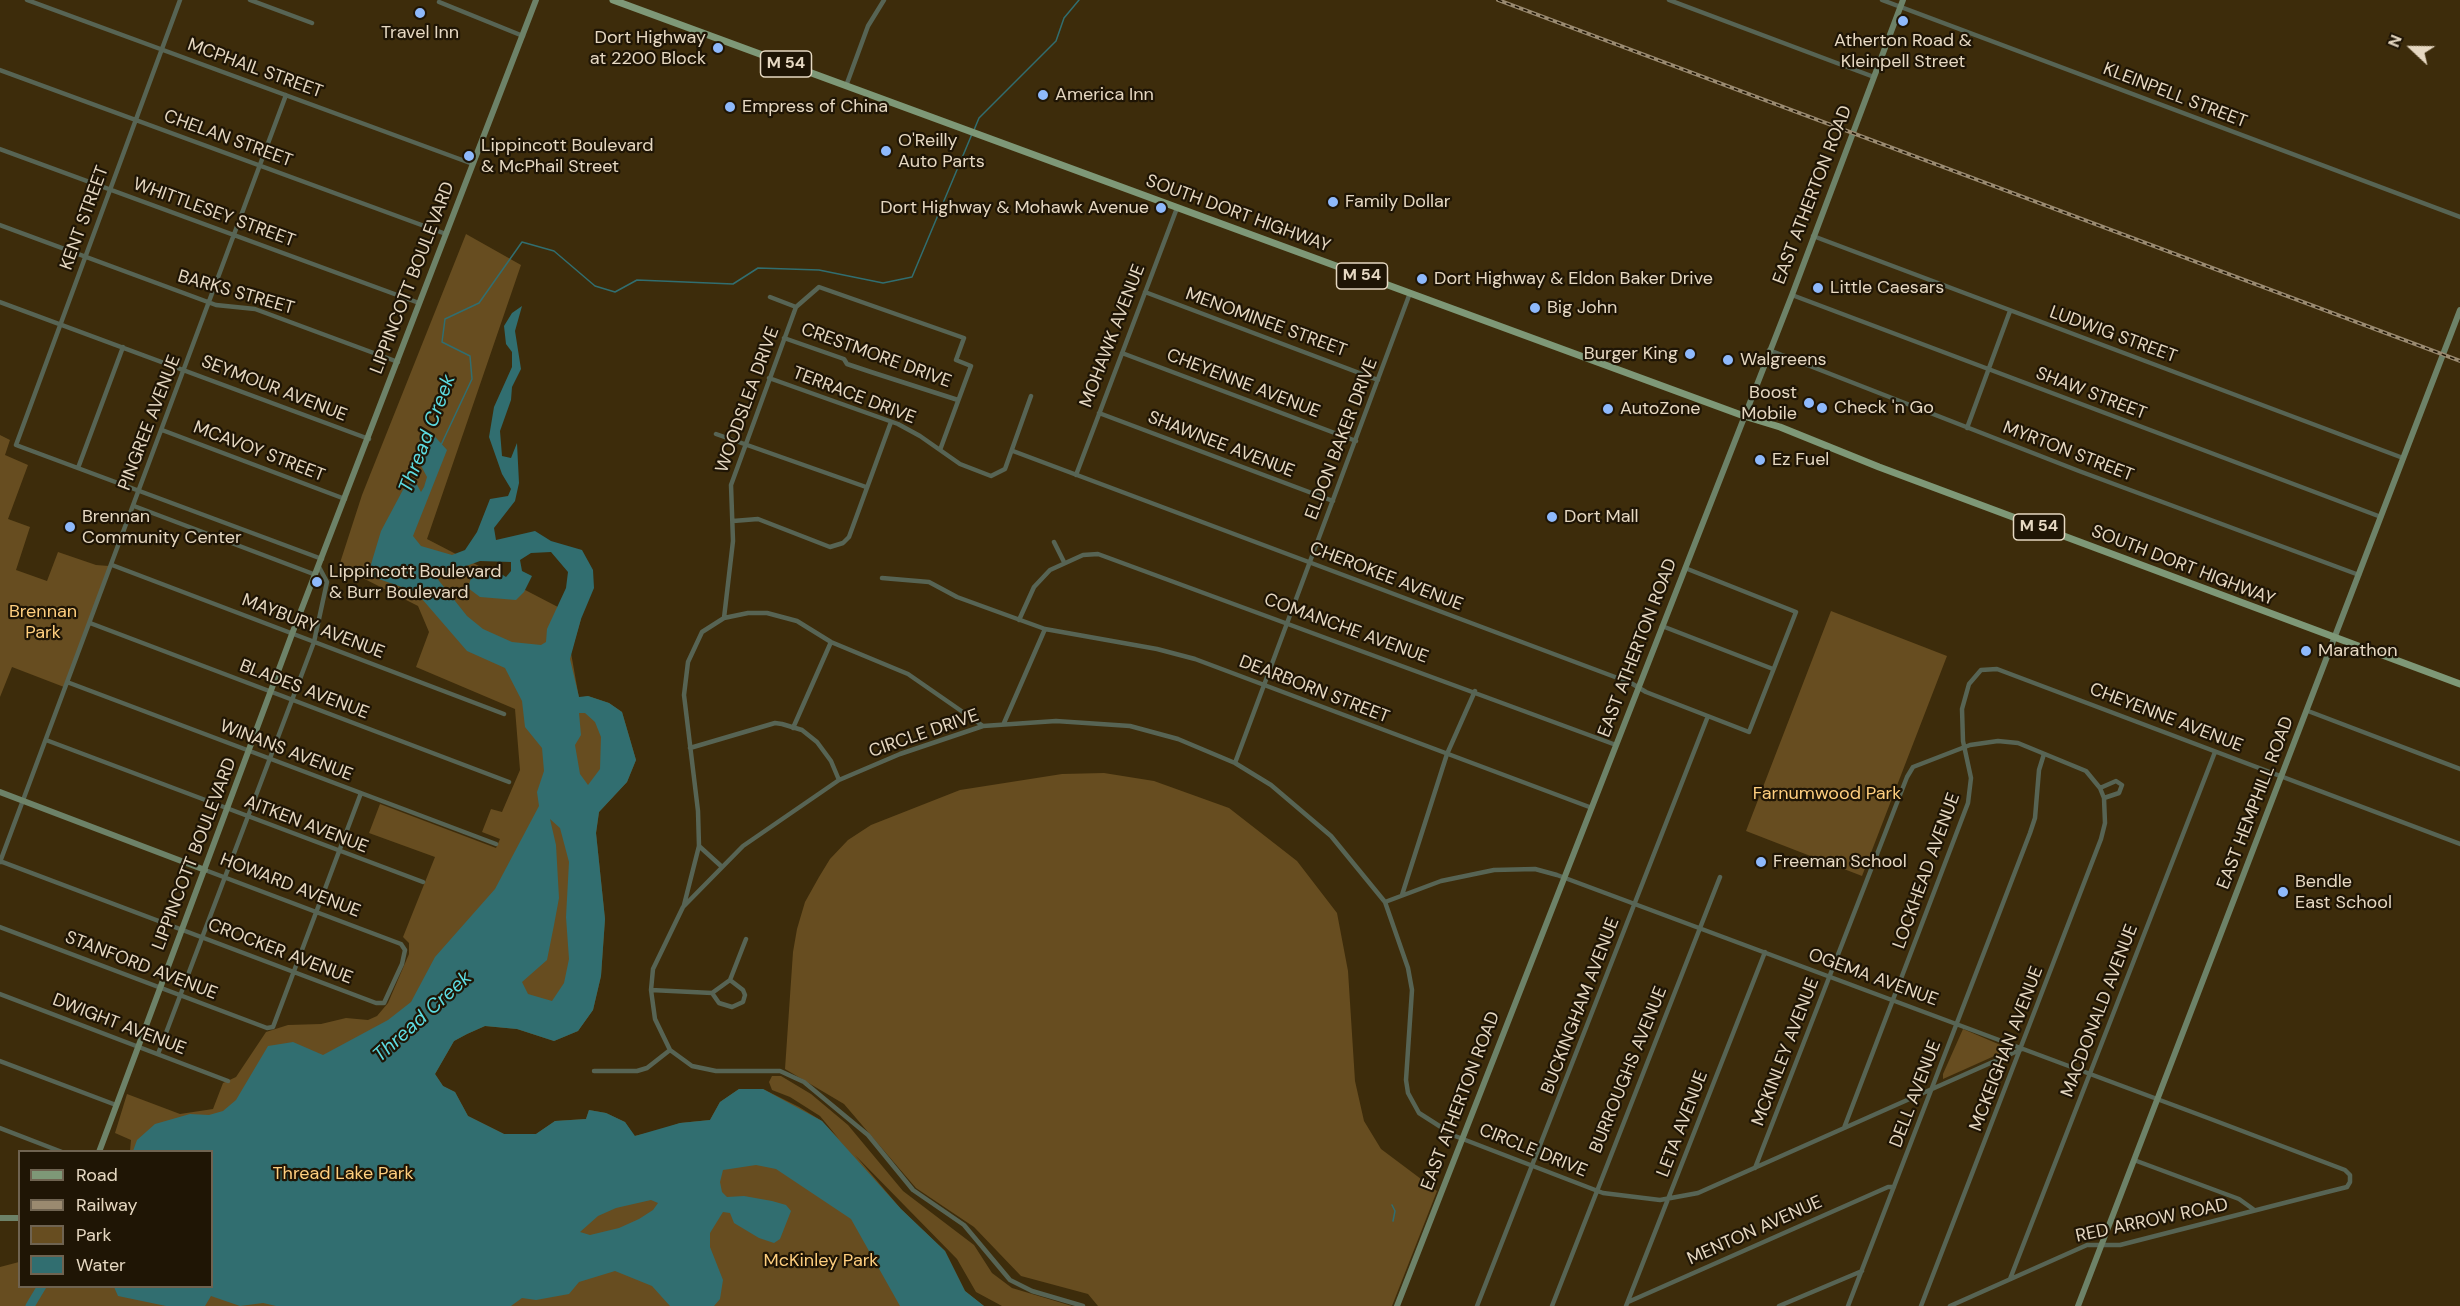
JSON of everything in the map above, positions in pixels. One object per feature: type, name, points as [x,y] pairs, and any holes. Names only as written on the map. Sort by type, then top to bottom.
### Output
[{"type":"main road","name":"SOUTH DORT HIGHWAY","points":[[613,0],[981,133],[1177,208],[1810,439],[2335,639],[2460,684]]},
{"type":"street","name":"MCPHAIL STREET","points":[[27,0],[472,164]]},
{"type":"street","name":"KENT STREET","points":[[78,468],[16,445],[180,0]]},
{"type":"street","points":[[250,0],[312,23]]},
{"type":"street","name":"LIPPINCOTT BOULEVARD","points":[[100,1150],[292,634],[369,439],[536,0]]},
{"type":"street","points":[[846,86],[868,26],[884,0]]},
{"type":"street","points":[[1669,0],[1874,77]]},
{"type":"street","name":"KLEINPELL STREET","points":[[1882,0],[1901,3],[2460,218]]},
{"type":"street","points":[[439,2],[522,36]]},
{"type":"street","name":"EAST ATHERTON ROAD","points":[[1397,1306],[1792,295],[1901,3]]},
{"type":"street","name":"CHELAN STREET","points":[[0,70],[446,234]]},
{"type":"street","name":"PINGREE AVENUE","points":[[0,861],[140,492],[286,95]]},
{"type":"street","name":"WHITTLESEY STREET","points":[[0,148],[419,303]]},
{"type":"street","name":"MOHAWK AVENUE","points":[[1076,475],[1177,208]]},
{"type":"street","name":"BARKS STREET","points":[[0,225],[210,303],[228,308],[255,309],[398,362]]},
{"type":"street","name":"LUDWIG STREET","points":[[1813,237],[2403,458]]},
{"type":"street","name":"WOODSLEA DRIVE","points":[[724,618],[733,521],[731,485],[796,307],[819,287],[964,338],[956,360],[971,366],[958,400]]},
{"type":"street","name":"MENOMINEE STREET","points":[[1145,292],[1378,380]]},
{"type":"street","name":"ELDON BAKER DRIVE","points":[[1234,763],[1410,293]]},
{"type":"street","name":"SHAW STREET","points":[[1792,295],[2381,517]]},
{"type":"street","points":[[770,297],[796,307]]},
{"type":"street","name":"SEYMOUR AVENUE","points":[[0,302],[369,439]]},
{"type":"street","name":"EAST HEMPHILL ROAD","points":[[2078,1306],[2460,310]]},
{"type":"street","points":[[1967,428],[2010,312]]},
{"type":"street","name":"CRESTMORE DRIVE","points":[[784,338],[909,386],[917,385],[958,400]]},
{"type":"street","points":[[123,347],[78,468],[322,559]]},
{"type":"street","name":"MYRTON STREET","points":[[1769,350],[1967,428],[2359,575]]},
{"type":"street","name":"CHEYENNE AVENUE","points":[[1122,352],[1356,441]]},
{"type":"street","name":"TERRACE DRIVE","points":[[769,378],[891,422],[920,436],[960,464],[991,476],[1005,469],[1013,451]]},
{"type":"street","points":[[1013,451],[1031,396]]},
{"type":"street","points":[[940,450],[958,400]]},
{"type":"street","name":"SHAWNEE AVENUE","points":[[1099,413],[1333,501]]},
{"type":"street","points":[[733,521],[758,519],[830,547],[847,541],[891,422]]},
{"type":"street","name":"MCAVOY STREET","points":[[162,430],[345,499]]},
{"type":"street","points":[[716,434],[866,487]]},
{"type":"street","name":"CHEROKEE AVENUE","points":[[1013,451],[1639,687],[1749,732],[1773,669]]},
{"type":"street","points":[[134,506],[316,575]]},
{"type":"street","points":[[1054,542],[1064,562]]},
{"type":"street","name":"COMANCHE AVENUE","points":[[1019,620],[1034,587],[1050,570],[1083,555],[1111,556],[1616,745]]},
{"type":"street","name":"MAYBURY AVENUE","points":[[112,565],[504,714]]},
{"type":"street","name":"LIPPINCOTT BOULEVARD","points":[[158,1054],[314,642],[327,582],[319,567]]},
{"type":"street","points":[[1662,626],[1773,669],[1796,612],[1685,568]]},
{"type":"street","name":"DEARBORN STREET","points":[[882,578],[929,582],[957,597],[1045,629],[1157,649],[1195,659],[1264,687],[1592,808]]},
{"type":"street","points":[[683,907],[699,846],[698,811],[684,695],[688,662],[702,632],[724,618],[748,613],[781,615],[797,621],[831,642],[908,674],[983,726]]},
{"type":"street","name":"BLADES AVENUE","points":[[90,623],[509,782]]},
{"type":"street","points":[[1004,723],[1045,629]]},
{"type":"street","points":[[793,728],[831,642]]},
{"type":"street","name":"CHEYENNE AVENUE","points":[[1996,669],[2460,844]]},
{"type":"street","name":"LOCKHEAD AVENUE","points":[[1843,1128],[1968,803],[1971,778],[1964,747],[1961,718],[1969,684],[1981,670],[1996,669]]},
{"type":"street","name":"WINANS AVENUE","points":[[68,682],[496,844]]},
{"type":"street","points":[[1402,895],[1447,754],[1475,691]]},
{"type":"street","points":[[2308,711],[2460,769]]},
{"type":"street","name":"BUCKINGHAM AVENUE","points":[[1477,1306],[1708,716]]},
{"type":"street","name":"CIRCLE DRIVE","points":[[670,1050],[655,1019],[651,990],[653,969],[683,907],[743,846],[840,780],[900,754],[983,726],[1004,723],[1072,721],[1130,726],[1178,739],[1234,763],[1271,785],[1311,816],[1348,855],[1385,902],[1408,968],[1412,990],[1406,1052],[1408,1093],[1415,1107],[1426,1120],[1464,1138],[1596,1191],[1630,1199],[1668,1199],[1698,1192],[2022,1049]]},
{"type":"street","points":[[690,748],[775,723],[802,730],[817,742],[831,761],[840,780]]},
{"type":"street","name":"AITKEN AVENUE","points":[[46,740],[423,882]]},
{"type":"street","points":[[1964,747],[2007,741],[2044,753]]},
{"type":"street","name":"MCKINLEY AVENUE","points":[[1755,1168],[1907,777],[1913,767],[1922,761],[1964,747]]},
{"type":"street","name":"MACDONALD AVENUE","points":[[2010,1279],[2215,752]]},
{"type":"street","name":"MCKEIGHAN AVENUE","points":[[1921,1306],[2022,1049],[2101,839],[2105,816],[2102,793],[2092,777],[2079,767],[2044,753]]},
{"type":"street","name":"DELL AVENUE","points":[[1848,1306],[2036,818],[2039,770],[2044,753]]},
{"type":"street","name":"HOWARD AVENUE","points":[[0,792],[401,944],[405,950],[402,964],[384,1003]]},
{"type":"street","points":[[294,972],[361,793]]},
{"type":"street","points":[[699,846],[721,866]]},
{"type":"street","name":"CROCKER AVENUE","points":[[0,861],[376,1003],[384,1003]]},
{"type":"street","name":"OGEMA AVENUE","points":[[1385,902],[1441,881],[1494,870],[1535,869],[1564,877],[2345,1170]]},
{"type":"street","name":"BURROUGHS AVENUE","points":[[1551,1306],[1720,877]]},
{"type":"street","name":"STANFORD AVENUE","points":[[0,927],[267,1028],[273,1027],[294,972]]},
{"type":"street","points":[[651,990],[712,993],[730,980],[746,939]]},
{"type":"street","name":"LETA AVENUE","points":[[1627,1304],[1765,952]]},
{"type":"street","points":[[712,993],[719,1004],[727,1007],[742,1002],[744,990],[730,980]]},
{"type":"street","name":"DWIGHT AVENUE","points":[[0,994],[228,1081]]},
{"type":"street","points":[[594,1071],[636,1071],[647,1068],[670,1050],[692,1066],[716,1071],[780,1071],[804,1082],[873,1140],[913,1190],[964,1225],[1010,1280],[1032,1292],[1083,1306]]},
{"type":"street","points":[[0,1061],[116,1105]]},
{"type":"street","points":[[0,1128],[57,1150]]},
{"type":"street","points":[[2134,1160],[2239,1199],[2253,1209]]},
{"type":"street","name":"RED ARROW ROAD","points":[[1950,1306],[2087,1245],[2120,1245],[2253,1209],[2347,1187],[2350,1182],[2345,1170]]},
{"type":"street","name":"MENTON AVENUE","points":[[1627,1304],[1888,1187],[1894,1187]]},
{"type":"street","points":[[0,1218],[18,1218]]},
{"type":"street","points":[[1779,1306],[1862,1271]]},
{"type":"green space","name":"Thread Lake Park","points":[[466,234],[521,265],[427,539],[581,619],[571,653],[579,698],[588,696],[609,703],[622,712],[636,760],[627,782],[599,812],[596,833],[605,919],[601,976],[593,1010],[578,1031],[554,1041],[517,1029],[485,1026],[454,1041],[435,1074],[443,1086],[455,1092],[468,1116],[504,1134],[536,1134],[555,1121],[586,1119],[589,1110],[606,1113],[625,1122],[634,1136],[680,1123],[710,1120],[720,1102],[739,1089],[763,1089],[822,1121],[839,1139],[820,1116],[790,1097],[772,1090],[769,1082],[772,1076],[781,1076],[811,1094],[848,1125],[903,1191],[974,1245],[992,1273],[1012,1288],[1072,1306],[1002,1306],[976,1292],[957,1259],[855,1155],[901,1209],[945,1251],[965,1291],[984,1306],[0,1306],[0,1267],[18,1262],[18,1288],[213,1288],[213,1150],[130,1150],[131,1140],[115,1133],[127,1094],[180,1114],[213,1109],[223,1083],[236,1077],[266,1032],[288,1025],[321,1024],[346,1018],[368,1020],[377,1016],[388,1003],[409,954],[409,943],[403,937],[435,857],[369,833],[380,804],[496,848],[500,839],[482,832],[491,809],[502,812],[520,770],[515,709],[416,667],[429,632],[418,606],[339,566],[362,495]]},
{"type":"green space","name":"Brennan Park","points":[[0,435],[10,440],[5,455],[28,465],[8,519],[30,527],[16,570],[47,581],[58,552],[96,565],[109,566],[64,687],[12,667],[0,697]]},
{"type":"green space","name":"Farnumwood Park","points":[[1831,611],[1947,656],[1862,876],[1746,831]]},
{"type":"green space","points":[[1104,773],[1154,781],[1229,808],[1297,861],[1337,913],[1348,971],[1355,1081],[1364,1121],[1381,1149],[1437,1191],[1392,1306],[1098,1306],[1088,1294],[1021,1276],[974,1227],[916,1188],[844,1104],[785,1069],[793,952],[797,929],[805,902],[819,877],[830,859],[848,840],[871,825],[960,790],[1062,774]]},
{"type":"green space","points":[[1963,1029],[2010,1049],[1943,1079],[1943,1074]]},
{"type":"water","name":"Thread Lake Park","points":[[522,306],[515,331],[521,369],[512,387],[511,400],[500,431],[502,456],[511,458],[517,443],[519,483],[515,501],[494,528],[496,540],[535,531],[551,541],[582,550],[593,570],[594,588],[581,619],[570,659],[579,697],[588,696],[609,703],[622,712],[636,760],[627,782],[599,812],[596,833],[605,919],[601,976],[593,1010],[578,1031],[554,1041],[517,1029],[485,1026],[454,1041],[435,1074],[443,1086],[455,1092],[468,1116],[504,1134],[536,1134],[555,1121],[586,1119],[589,1110],[606,1113],[625,1122],[635,1136],[680,1123],[710,1120],[720,1102],[739,1089],[763,1089],[822,1121],[901,1209],[945,1251],[965,1291],[984,1306],[900,1306],[851,1219],[776,1169],[756,1165],[723,1170],[720,1182],[722,1192],[727,1197],[744,1196],[772,1201],[786,1205],[791,1211],[780,1239],[774,1243],[759,1238],[734,1223],[730,1213],[723,1212],[710,1233],[710,1247],[723,1280],[720,1299],[714,1306],[670,1306],[652,1286],[615,1271],[579,1282],[569,1294],[536,1300],[522,1298],[511,1306],[276,1306],[263,1303],[240,1306],[211,1296],[205,1306],[166,1306],[118,1296],[114,1288],[213,1288],[213,1150],[133,1150],[137,1140],[155,1124],[190,1114],[209,1115],[223,1111],[236,1100],[268,1046],[293,1042],[323,1055],[388,1020],[411,1002],[435,957],[495,889],[539,806],[537,792],[544,771],[542,748],[525,727],[522,701],[505,668],[467,651],[416,592],[373,577],[369,571],[381,531],[405,486],[415,481],[421,492],[424,487],[427,477],[419,462],[420,435],[429,430],[447,450],[413,536],[421,546],[452,555],[465,550],[477,532],[490,499],[508,496],[511,489],[502,474],[489,437],[494,407],[512,367],[512,352],[506,344],[504,326],[512,313]],"holes":[[[551,552],[568,572],[566,588],[547,629],[546,642],[541,645],[512,642],[483,629],[467,616],[436,577],[480,561],[511,562],[511,571],[506,577],[498,572],[471,578],[468,588],[480,597],[516,600],[524,592],[532,576],[522,571],[520,560],[531,553]],[[579,713],[585,713],[595,722],[601,737],[600,769],[588,785],[580,774],[575,745],[581,735]],[[550,819],[560,828],[569,862],[566,917],[569,959],[564,983],[552,1001],[528,994],[522,982],[547,960],[559,898],[556,845]],[[651,1200],[658,1203],[653,1210],[639,1219],[619,1228],[590,1235],[580,1232],[598,1216],[616,1208]]]},
{"type":"waterway","name":"Thread Creek","points":[[974,130],[979,118],[1056,41],[1064,18],[1079,0]]},
{"type":"waterway","name":"Thread Creek","points":[[441,445],[472,379],[470,356],[442,342],[445,319],[479,303],[522,242],[554,251],[595,286],[615,292],[637,280],[733,284],[758,268],[819,270],[883,283],[912,277],[972,134]]},
{"type":"waterway","name":"Thread Creek","points":[[405,561],[420,578]]},
{"type":"waterway","points":[[1392,1205],[1395,1211],[1393,1221]]},
{"type":"waterway","name":"Thread Creek","points":[[30,1306],[41,1288]]},
{"type":"railway","points":[[1498,0],[2460,361]]},
{"type":"place","name":"Travel Inn","points":[[420,13]]},
{"type":"place","name":"Atherton Road & Kleinpell Street","points":[[1903,21]]},
{"type":"place","name":"Dort Highway at 2200 Block","points":[[718,48]]},
{"type":"place","name":"America Inn","points":[[1043,95]]},
{"type":"place","name":"Empress of China","points":[[730,107]]},
{"type":"place","name":"O'Reilly Auto Parts","points":[[886,151]]},
{"type":"place","name":"Lippincott Boulevard & McPhail Street","points":[[469,156]]},
{"type":"place","name":"Family Dollar","points":[[1333,202]]},
{"type":"place","name":"Dort Highway & Mohawk Avenue","points":[[1161,208]]},
{"type":"place","name":"Dort Highway & Eldon Baker Drive","points":[[1422,279]]},
{"type":"place","name":"Little Caesars","points":[[1818,288]]},
{"type":"place","name":"Big John","points":[[1535,308]]},
{"type":"place","name":"Burger King","points":[[1690,354]]},
{"type":"place","name":"Walgreens","points":[[1728,360]]},
{"type":"place","name":"Boost Mobile","points":[[1809,403]]},
{"type":"place","name":"Check 'n Go","points":[[1822,408]]},
{"type":"place","name":"AutoZone","points":[[1608,409]]},
{"type":"place","name":"Ez Fuel","points":[[1760,460]]},
{"type":"place","name":"Dort Mall","points":[[1552,517]]},
{"type":"place","name":"Brennan Community Center","points":[[70,527]]},
{"type":"place","name":"Lippincott Boulevard & Burr Boulevard","points":[[317,582]]},
{"type":"place","name":"Marathon","points":[[2306,651]]},
{"type":"place","name":"Freeman School","points":[[1761,862]]},
{"type":"place","name":"Bendle East School","points":[[2283,892]]},
{"type":"park label","name":"McKinley Park","points":[[821,1261]]}]
